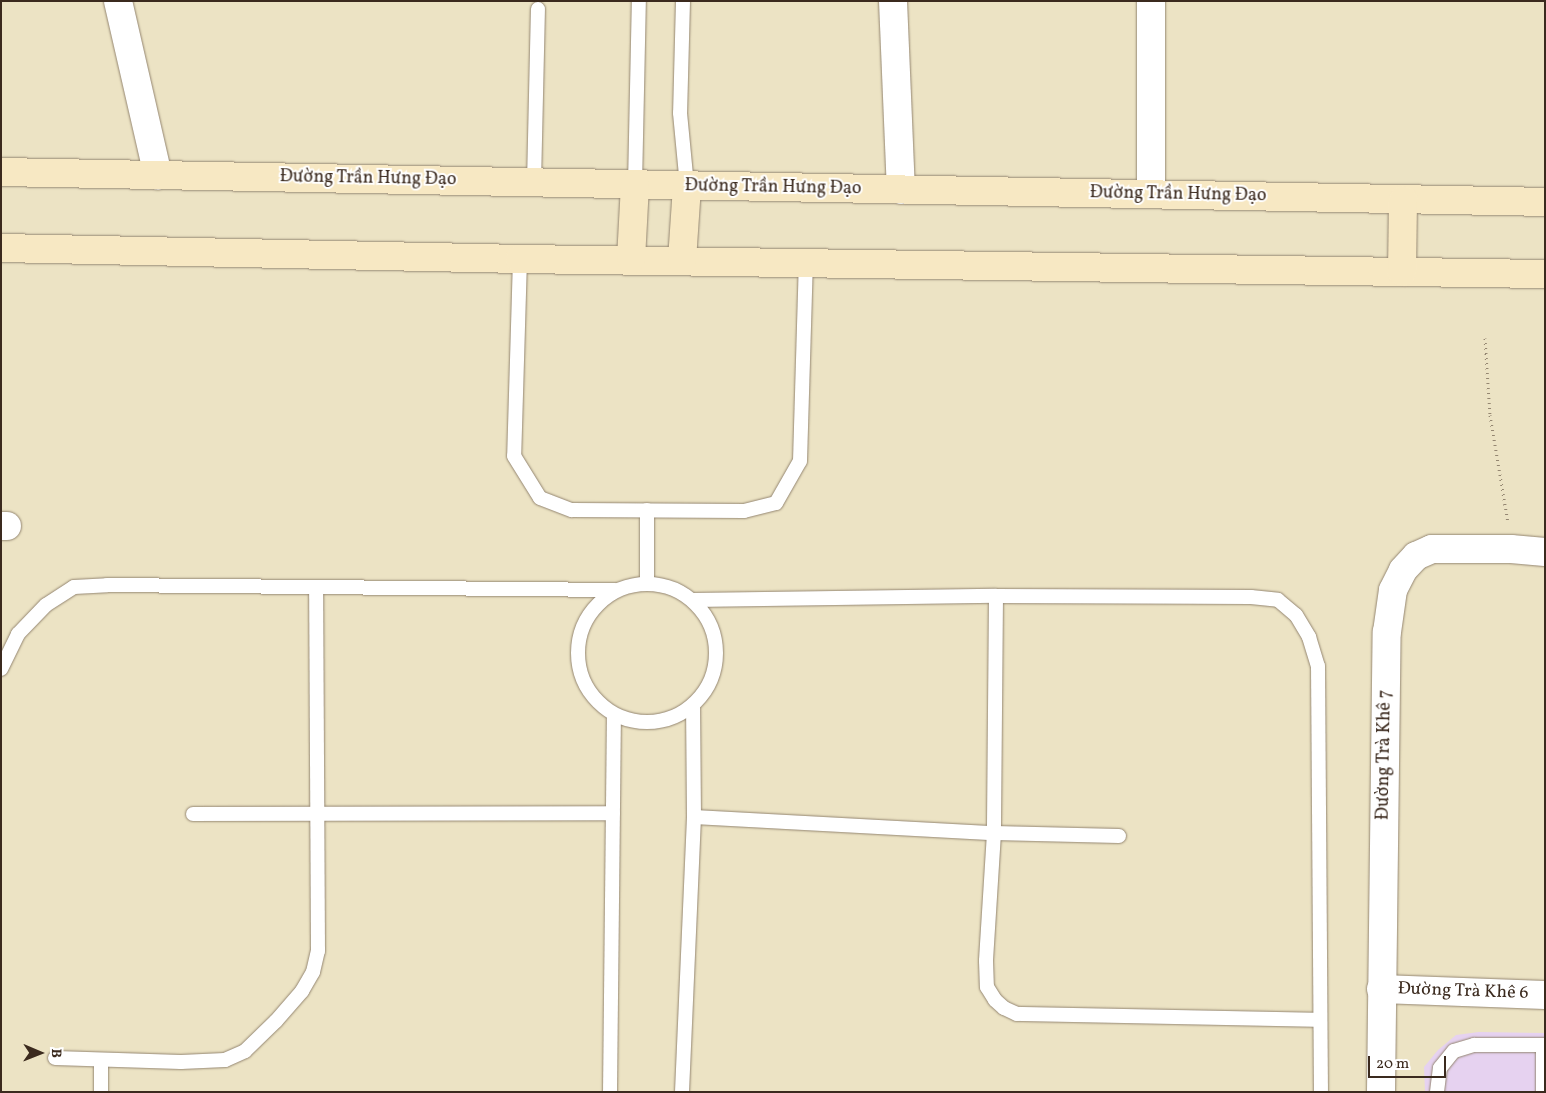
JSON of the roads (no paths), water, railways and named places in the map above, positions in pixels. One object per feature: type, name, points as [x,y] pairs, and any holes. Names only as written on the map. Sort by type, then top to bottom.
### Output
[{"type":"main road","name":"Đường Trần Hưng Đạo","points":[[1,172],[1545,202]]},
{"type":"main road","points":[[631,259],[634,185]]},
{"type":"main road","points":[[682,260],[687,186]]},
{"type":"main road","points":[[1402,272],[1403,200]]},
{"type":"main road","points":[[1,248],[520,259],[631,259],[1545,274]]},
{"type":"street","points":[[118,1],[158,175]]},
{"type":"street","points":[[893,1],[901,190]]},
{"type":"street","points":[[1151,1],[1152,193]]},
{"type":"street","name":"Đường Trà Khê 7","points":[[1381,1092],[1387,632],[1393,590],[1403,570],[1416,556],[1432,549],[1511,548],[1545,552]]},
{"type":"street","name":"Đường Trà Khê 6","points":[[1381,989],[1545,994]]},
{"type":"lane","points":[[634,185],[639,1]]},
{"type":"lane","points":[[683,1],[680,113],[687,186]]},
{"type":"lane","points":[[534,183],[538,10]]},
{"type":"lane","points":[[520,259],[514,456],[540,498],[572,510],[744,511],[776,503],[800,461],[806,263]]},
{"type":"lane","points":[[647,510],[647,583]]},
{"type":"lane","points":[[647,583],[671,588],[693,600],[704,613],[712,628],[716,645],[716,662],[712,678],[704,693],[693,706],[679,715],[663,721],[646,723],[630,721],[600,705],[589,692],[582,677],[578,661],[578,644],[582,628],[595,606],[615,590],[630,584],[647,583]]},
{"type":"lane","points":[[1,669],[18,634],[46,605],[74,587],[107,585],[615,590]]},
{"type":"lane","points":[[55,1058],[101,1061],[181,1062],[225,1060],[245,1051],[276,1021],[302,991],[313,972],[318,950],[316,588]]},
{"type":"lane","points":[[693,600],[996,596],[1251,597],[1278,600],[1296,615],[1309,637],[1318,666],[1321,1092]]},
{"type":"lane","points":[[996,596],[994,833],[986,960],[988,987],[995,1000],[1004,1008],[1017,1014],[1320,1020]]},
{"type":"lane","points":[[682,1092],[694,817],[693,706]]},
{"type":"lane","points":[[610,1092],[614,714]]},
{"type":"lane","points":[[193,814],[613,813]]},
{"type":"lane","points":[[694,817],[994,833],[1119,836]]},
{"type":"lane","points":[[1437,1092],[1440,1068],[1454,1051],[1474,1045],[1544,1045],[1543,1092]]},
{"type":"lane","points":[[100,1092],[101,1061]]}]
